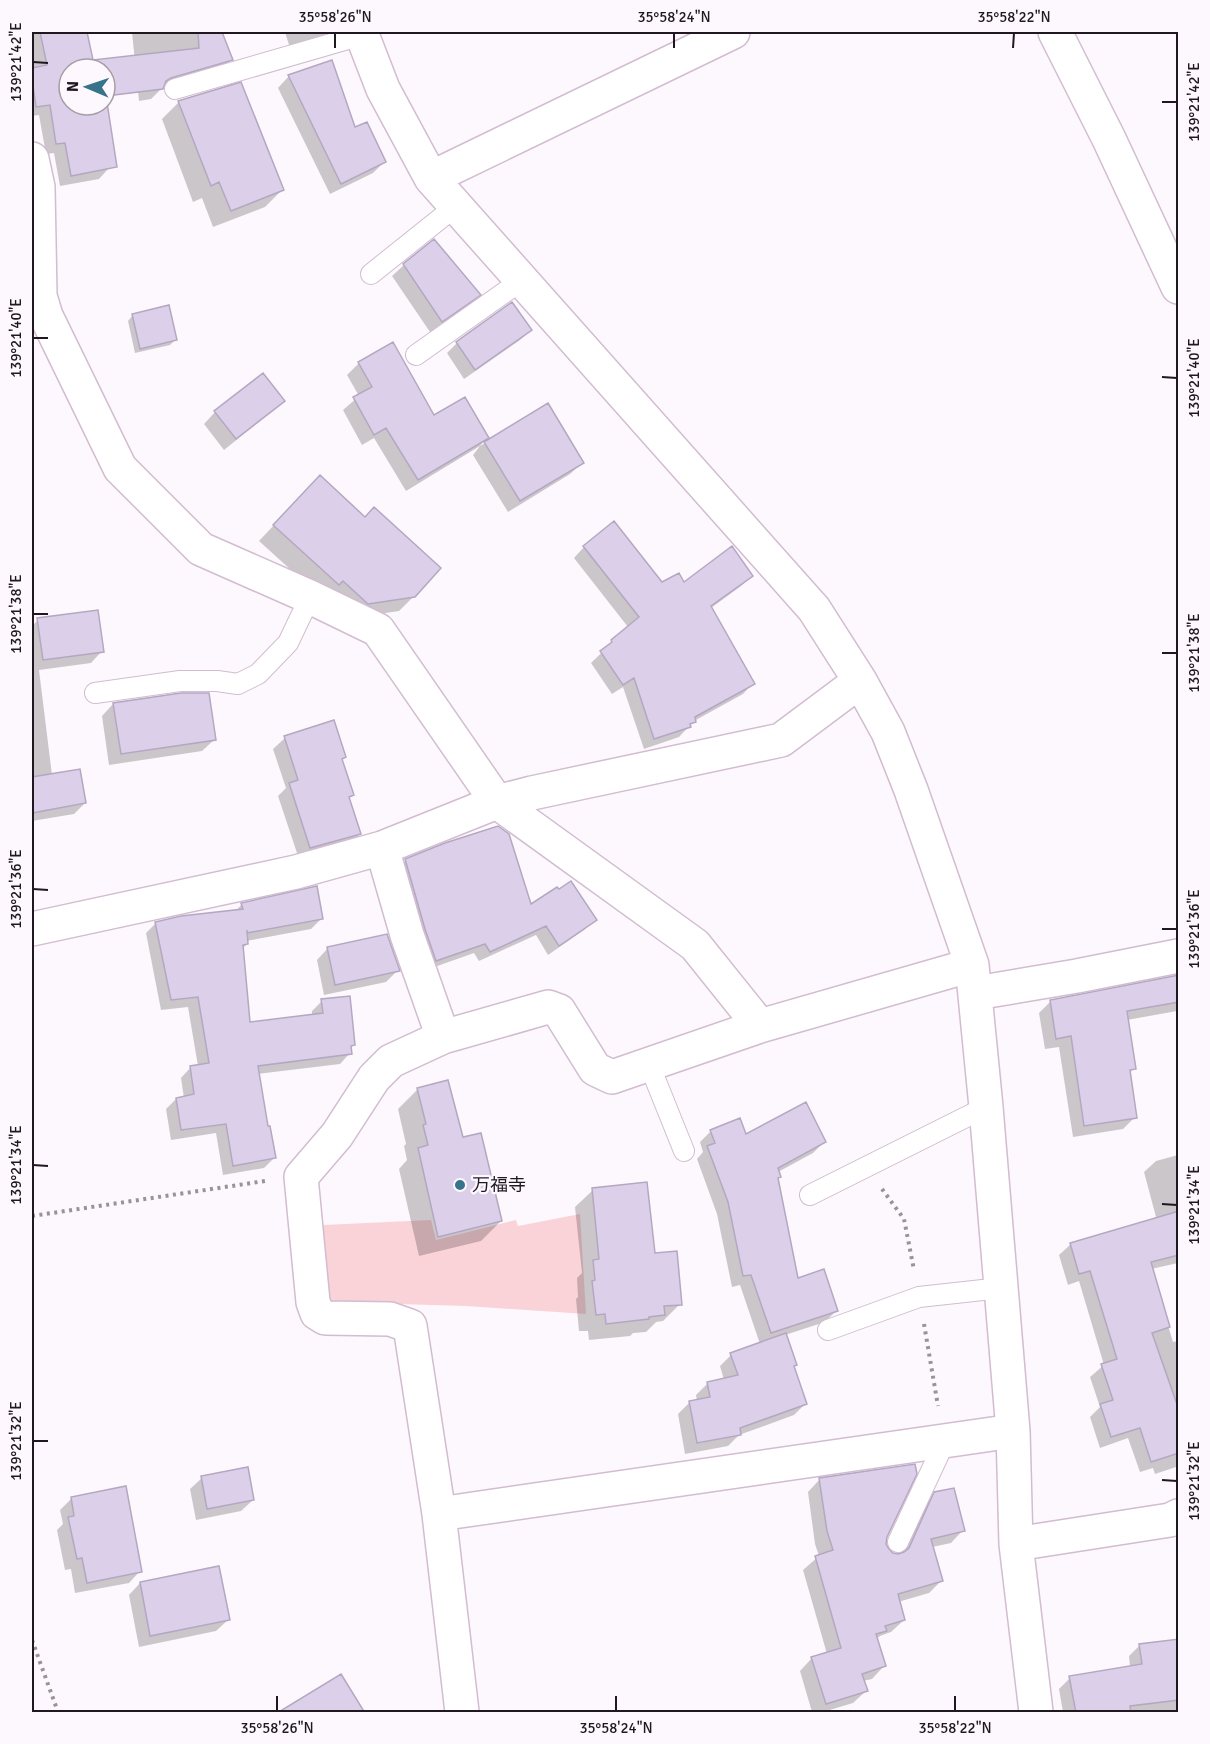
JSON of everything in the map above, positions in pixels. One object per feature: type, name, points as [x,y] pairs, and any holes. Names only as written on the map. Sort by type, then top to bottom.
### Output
[{"type":"street","points":[[431,178],[733,32]]},
{"type":"street","points":[[1055,32],[1179,287]]},
{"type":"street","points":[[362,33],[383,88],[431,178],[814,609],[860,681],[888,732],[911,790],[974,979],[1013,1431],[1016,1544],[1036,1713]]},
{"type":"street","points":[[34,178],[40,296],[46,316],[120,468],[201,549],[378,630],[497,802],[695,945],[760,1026]]},
{"type":"street","points":[[32,929],[296,872],[382,848],[497,802],[532,793],[781,740],[860,681]]},
{"type":"street","points":[[382,848],[407,935],[443,1037]]},
{"type":"street","points":[[462,1713],[439,1514],[410,1326],[390,1319],[325,1318],[317,1313],[313,1302],[301,1177],[338,1135],[374,1078],[391,1061],[443,1037],[548,1007],[559,1011],[595,1069],[612,1077],[760,1026],[974,979],[1077,976],[1179,956]]},
{"type":"street","points":[[439,1514],[1013,1431]]},
{"type":"street","points":[[1016,1544],[1170,1520],[1179,1516]]},
{"type":"lane","points":[[175,89],[362,33]]},
{"type":"lane","points":[[371,274],[456,206]]},
{"type":"lane","points":[[416,355],[522,280]]},
{"type":"lane","points":[[95,693],[180,681],[217,681],[238,684],[258,674],[288,643],[310,597]]},
{"type":"lane","points":[[650,1064],[684,1151]]},
{"type":"lane","points":[[810,1195],[986,1107]]},
{"type":"lane","points":[[828,1330],[919,1297],[1001,1288]]},
{"type":"lane","points":[[898,1542],[945,1441]]},
{"type":"path","points":[[32,1216],[236,1184],[301,1177]]},
{"type":"path","points":[[32,1640],[58,1713]]},
{"type":"shaded area","points":[[580,1214],[586,1314],[466,1306],[329,1302],[323,1225],[431,1220],[436,1240],[516,1220],[518,1226]]},
{"type":"building","points":[[40,32],[87,32],[92,57],[57,57],[57,117],[109,117],[117,167],[71,176],[65,143],[56,144],[50,105],[36,107],[32,68],[47,65]]},
{"type":"building","points":[[198,32],[222,32],[233,60],[171,78],[166,81],[163,89],[117,95],[117,57],[199,48]]},
{"type":"building","points":[[332,60],[355,127],[367,122],[386,162],[341,184],[288,75]]},
{"type":"building","points":[[241,82],[284,190],[231,211],[219,182],[211,186],[178,101]]},
{"type":"building","points":[[434,239],[481,295],[442,322],[403,264]]},
{"type":"building","points":[[512,302],[532,330],[475,370],[456,342]]},
{"type":"building","points":[[169,305],[177,340],[140,349],[132,314]]},
{"type":"building","points":[[393,342],[434,415],[465,397],[489,438],[418,480],[386,428],[374,435],[353,397],[372,387],[358,362]]},
{"type":"building","points":[[263,373],[285,401],[236,439],[214,411]]},
{"type":"building","points":[[548,403],[584,463],[520,501],[484,442]]},
{"type":"building","points":[[320,475],[365,517],[374,507],[441,568],[415,597],[368,604],[343,581],[339,585],[273,525]]},
{"type":"building","points":[[614,521],[662,582],[679,573],[684,582],[732,546],[753,576],[711,606],[755,684],[695,717],[696,722],[690,724],[691,727],[654,739],[634,678],[623,685],[600,651],[639,617],[583,546]]},
{"type":"building","points":[[98,610],[104,652],[43,660],[37,618]]},
{"type":"building","points":[[181,693],[209,693],[216,740],[121,754],[113,703]]},
{"type":"building","points":[[334,720],[346,757],[342,759],[354,795],[349,797],[361,834],[310,848],[289,783],[298,780],[284,736]]},
{"type":"building","points":[[80,769],[86,803],[32,813],[32,777]]},
{"type":"building","points":[[498,826],[509,834],[531,904],[571,881],[597,920],[559,946],[546,926],[490,952],[485,944],[436,961],[405,859]]},
{"type":"building","points":[[317,886],[323,919],[247,933],[248,944],[243,945],[250,1022],[323,1013],[321,999],[350,996],[355,1045],[351,1046],[352,1054],[258,1066],[276,1158],[233,1166],[226,1124],[181,1130],[176,1098],[194,1094],[190,1066],[209,1063],[198,997],[171,1000],[155,922],[181,916],[243,909],[241,903]]},
{"type":"building","points":[[387,934],[400,971],[335,985],[327,947]]},
{"type":"building","points":[[1179,975],[1179,1002],[1127,1011],[1136,1069],[1130,1070],[1137,1118],[1084,1126],[1071,1036],[1056,1039],[1050,1000]]},
{"type":"building","name":"万福寺","points":[[448,1080],[463,1137],[481,1133],[502,1221],[438,1237],[418,1148],[428,1145],[423,1125],[426,1124],[417,1088]]},
{"type":"building","points":[[806,1102],[826,1142],[778,1168],[781,1177],[778,1178],[798,1278],[824,1269],[838,1311],[771,1333],[751,1275],[743,1276],[728,1202],[707,1146],[715,1143],[710,1130],[740,1118],[746,1134]]},
{"type":"building","points":[[647,1182],[655,1253],[677,1251],[682,1305],[664,1306],[665,1315],[649,1317],[649,1319],[606,1324],[605,1314],[596,1315],[592,1281],[595,1280],[593,1260],[599,1259],[592,1188]]},
{"type":"building","points":[[1179,1211],[1179,1255],[1151,1262],[1170,1327],[1152,1333],[1179,1410],[1179,1453],[1151,1462],[1140,1428],[1111,1437],[1100,1404],[1113,1400],[1101,1364],[1117,1359],[1090,1271],[1079,1274],[1070,1243]]},
{"type":"building","points":[[786,1333],[807,1404],[740,1428],[741,1435],[697,1443],[689,1401],[710,1397],[707,1382],[738,1375],[730,1353]]},
{"type":"building","points":[[915,1464],[917,1474],[887,1537],[886,1544],[889,1549],[898,1554],[909,1548],[934,1492],[954,1488],[965,1531],[931,1539],[943,1581],[898,1594],[905,1620],[885,1626],[887,1631],[876,1634],[886,1666],[862,1674],[868,1691],[826,1704],[811,1657],[841,1648],[815,1556],[833,1550],[827,1531],[819,1478]]},
{"type":"building","points":[[248,1467],[254,1500],[207,1509],[201,1476]]},
{"type":"building","points":[[126,1486],[142,1572],[87,1583],[82,1558],[77,1559],[68,1517],[74,1516],[71,1497]]},
{"type":"building","points":[[219,1566],[230,1620],[150,1636],[140,1582]]},
{"type":"building","points":[[1179,1639],[1179,1700],[1130,1706],[1131,1713],[1076,1713],[1069,1676],[1142,1664],[1139,1644]]},
{"type":"building","points":[[341,1674],[365,1713],[277,1713]]},
{"type":"place","name":"万福寺","points":[[460,1185]]}]
